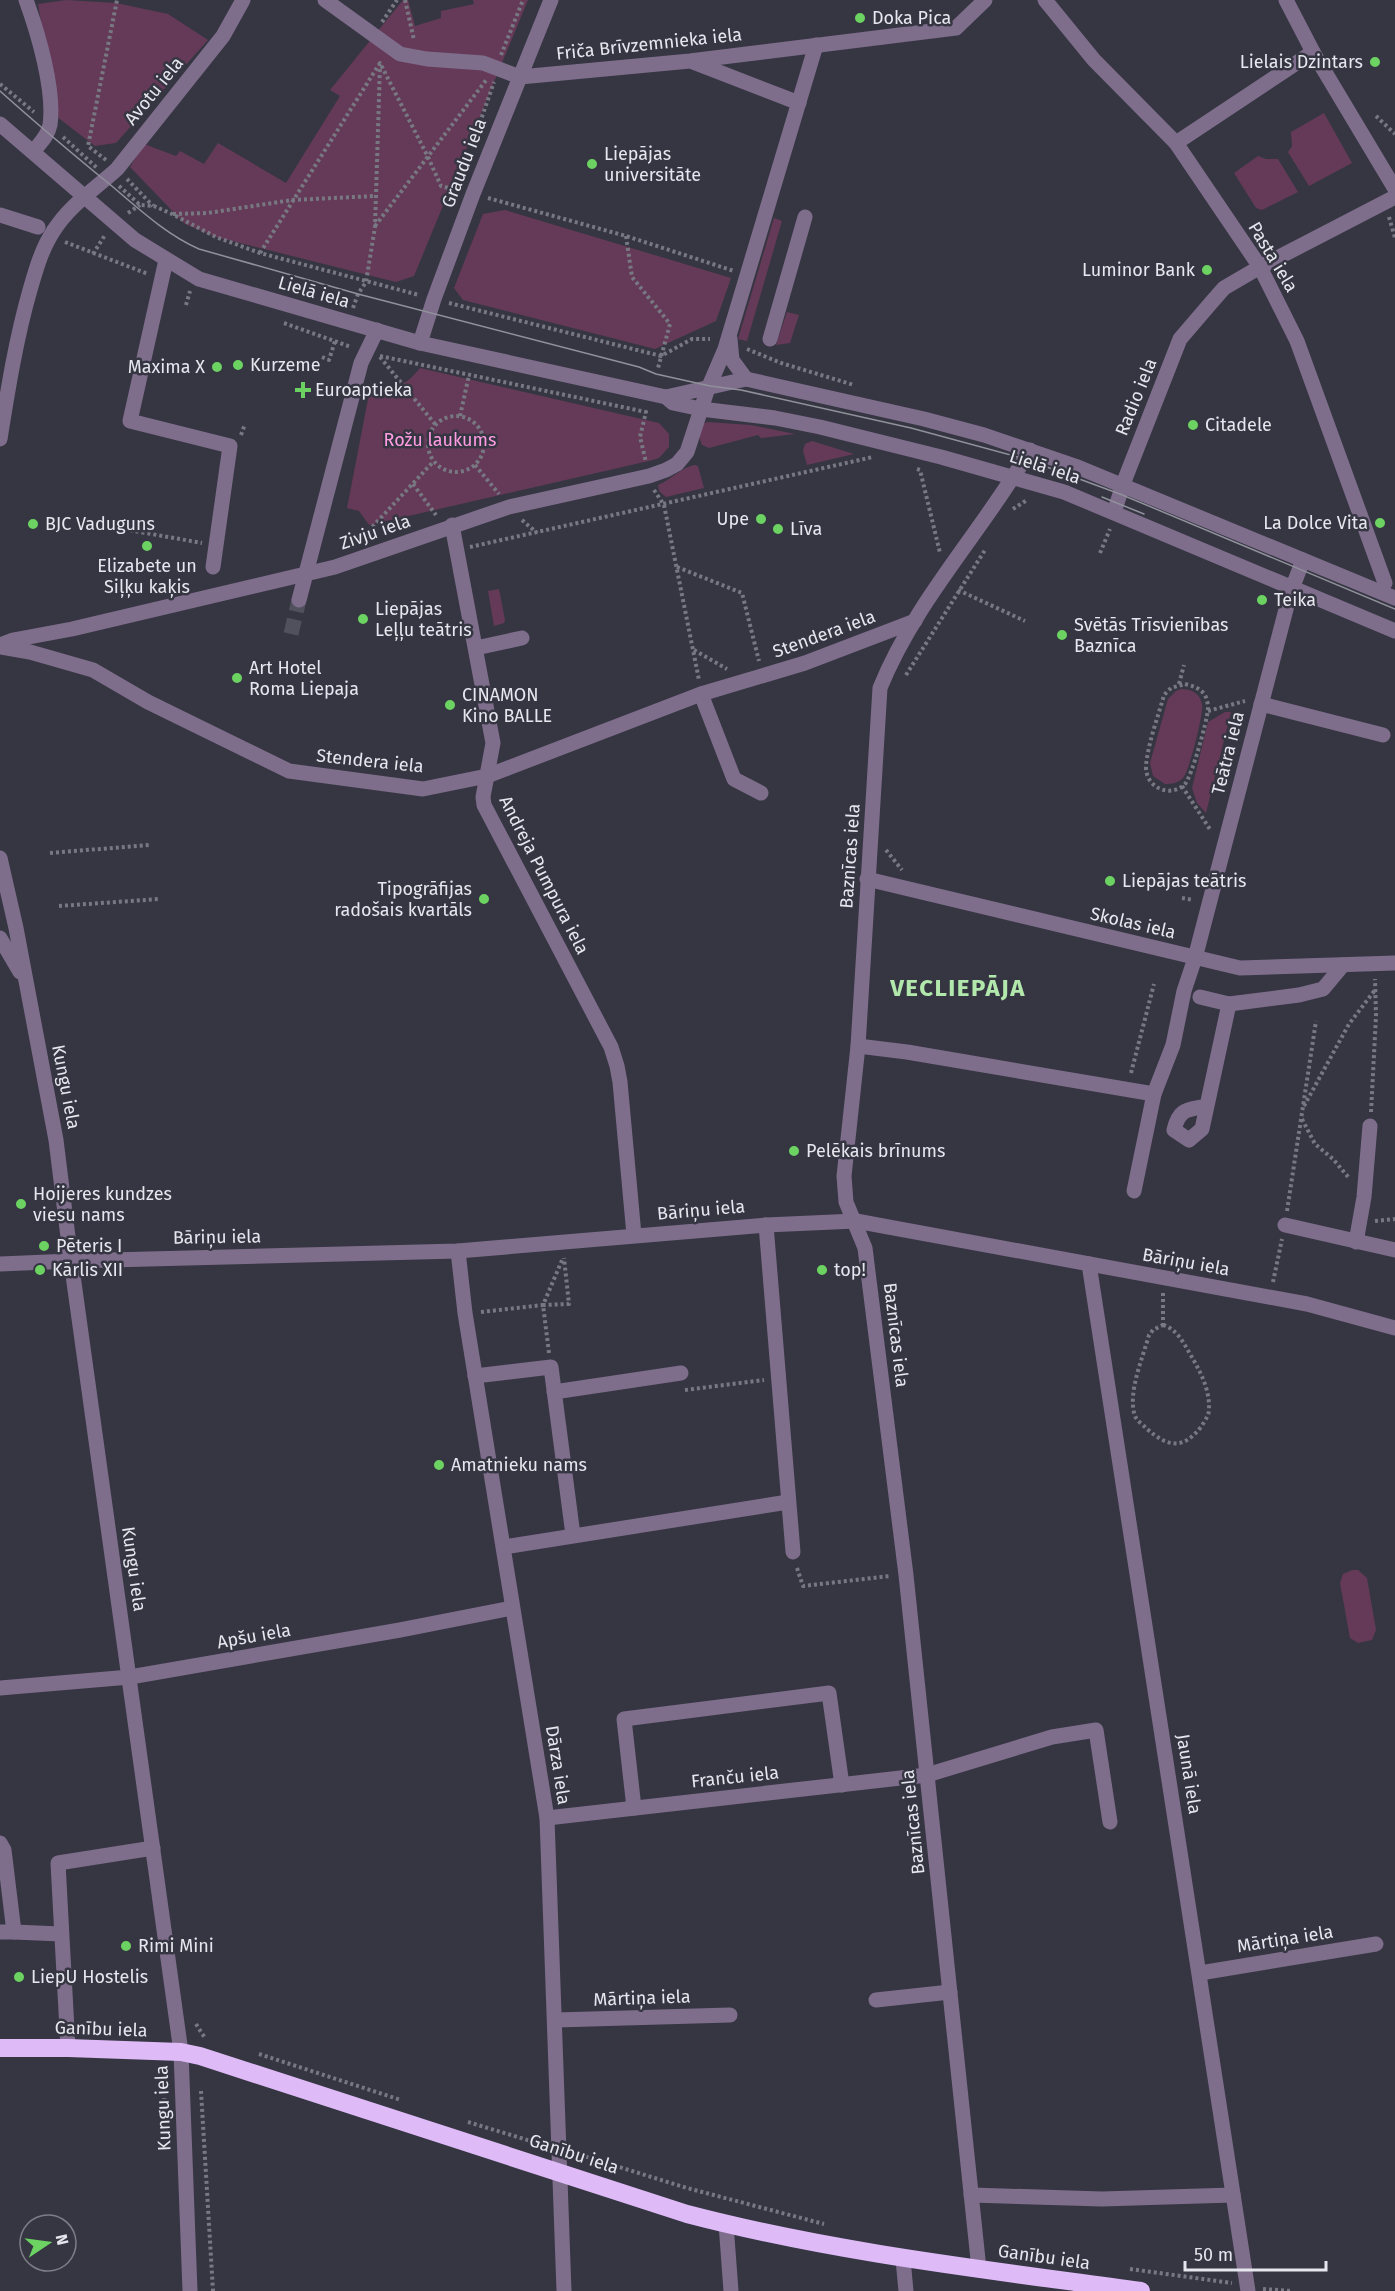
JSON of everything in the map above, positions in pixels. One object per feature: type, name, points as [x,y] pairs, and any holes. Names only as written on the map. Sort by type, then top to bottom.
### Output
[{"type":"highway","name":"Ganību iela","points":[[0,2048],[181,2052],[243,2069],[687,2214],[726,2224],[903,2259],[1105,2289],[1141,2291]]},
{"type":"street","points":[[26,0],[37,31],[50,96],[50,125],[47,134],[33,152]]},
{"type":"street","name":"Avotu iela","points":[[83,195],[109,176],[223,36],[243,0]]},
{"type":"street","name":"Friča Brīvzemnieka iela","points":[[325,0],[400,54],[419,58],[483,63],[519,77],[690,61],[956,28],[985,0]]},
{"type":"street","name":"Graudu iela","points":[[420,343],[434,299],[551,0]]},
{"type":"street","name":"Pasta iela","points":[[1045,0],[1094,60],[1176,143],[1260,267],[1297,341],[1385,583]]},
{"type":"street","points":[[1286,0],[1313,52],[1395,189]]},
{"type":"street","name":"Zivju iela","points":[[0,646],[12,640],[72,629],[306,574],[356,560],[509,507],[649,476],[677,464],[687,453],[730,331],[816,45]]},
{"type":"street","points":[[1176,143],[1313,52]]},
{"type":"street","points":[[690,61],[799,103]]},
{"type":"street","name":"Lielā iela","points":[[0,124],[135,240],[199,279],[420,343],[666,397],[673,402],[701,409],[775,418],[819,427],[1014,477],[1064,492],[1113,519],[1292,588],[1395,631]]},
{"type":"street","points":[[0,439],[5,369],[43,249],[45,231],[83,195]]},
{"type":"street","points":[[1260,267],[1395,197]]},
{"type":"street","points":[[0,215],[45,231]]},
{"type":"street","points":[[770,339],[805,217]]},
{"type":"street","points":[[166,260],[130,421],[230,446],[213,567]]},
{"type":"street","name":"Radio iela","points":[[1113,519],[1123,485],[1180,339],[1224,288],[1260,267]]},
{"type":"street","points":[[299,600],[372,355],[377,330]]},
{"type":"street","points":[[730,331],[732,360],[746,379]]},
{"type":"street","name":"Lielā iela","points":[[666,397],[746,379],[924,419],[1030,450],[1123,485],[1395,598]]},
{"type":"street","name":"Baznīcas iela","points":[[979,2269],[906,1575],[865,1248],[856,1221],[846,1202],[844,1176],[858,1046],[880,688],[890,663],[915,621],[1030,450]]},
{"type":"street","name":"Andreja Pumpura iela","points":[[448,527],[458,550],[493,743],[483,796],[484,805],[611,1047],[617,1066],[634,1235]]},
{"type":"street","name":"Teātra iela","points":[[1134,1191],[1154,1095],[1173,1045],[1184,991],[1195,958],[1292,588],[1303,560]]},
{"type":"street","name":"Stendera iela","points":[[0,646],[93,670],[148,702],[288,771],[423,789],[488,776],[702,694],[805,663],[915,621]]},
{"type":"street","points":[[476,648],[522,638]]},
{"type":"street","points":[[702,694],[734,779],[761,793]]},
{"type":"street","points":[[1261,704],[1383,735]]},
{"type":"street","name":"Kungu iela","points":[[0,858],[56,1140],[181,2052],[190,2291]]},
{"type":"street","name":"Skolas iela","points":[[867,879],[1240,969],[1395,963]]},
{"type":"street","points":[[0,938],[26,983]]},
{"type":"street","points":[[1200,997],[1229,1004],[1299,995],[1323,989],[1343,965]]},
{"type":"street","points":[[1207,1106],[1229,1004]]},
{"type":"street","points":[[858,1046],[907,1052],[1154,1095]]},
{"type":"street","points":[[1356,1242],[1364,1197],[1370,1126]]},
{"type":"street","name":"Bāriņu iela","points":[[0,1264],[458,1251],[766,1224],[856,1221],[1307,1304],[1395,1328]]},
{"type":"street","points":[[766,1224],[793,1552]]},
{"type":"street","points":[[1285,1225],[1395,1251]]},
{"type":"street","name":"Dārza iela","points":[[458,1251],[465,1313],[547,1818],[564,2291]]},
{"type":"street","name":"Jaunā iela","points":[[1089,1264],[1248,2291]]},
{"type":"street","points":[[475,1376],[551,1367],[573,1535]]},
{"type":"street","points":[[554,1392],[681,1373]]},
{"type":"street","points":[[504,1546],[788,1502]]},
{"type":"street","name":"Apšu iela","points":[[0,1688],[130,1677],[512,1608]]},
{"type":"street","points":[[634,1808],[624,1719],[829,1693],[842,1785]]},
{"type":"street","name":"Franču iela","points":[[547,1818],[927,1775],[1052,1737],[1096,1730],[1110,1822]]},
{"type":"street","points":[[0,1843],[4,1850],[7,1932],[61,1934]]},
{"type":"street","points":[[68,2048],[58,1863],[153,1848]]},
{"type":"street","name":"Mārtiņa iela","points":[[1200,1973],[1376,1944]]},
{"type":"street","points":[[876,2000],[951,1992]]},
{"type":"street","name":"Mārtiņa iela","points":[[556,2020],[730,2015]]},
{"type":"street","points":[[971,2194],[1102,2199],[1233,2194]]},
{"type":"street","points":[[726,2224],[731,2291]]},
{"type":"street","points":[[903,2259],[906,2291]]},
{"type":"path","points":[[92,129],[117,0]]},
{"type":"path","points":[[344,345],[358,294],[366,282],[375,227],[379,39],[397,0]]},
{"type":"path","points":[[405,0],[419,58]]},
{"type":"path","points":[[472,148],[494,84],[496,68],[523,0]]},
{"type":"path","points":[[380,63],[441,186],[457,192],[460,181]]},
{"type":"path","points":[[260,253],[380,63]]},
{"type":"path","points":[[375,227],[496,68]]},
{"type":"path","points":[[0,84],[140,205],[154,206],[216,237],[260,253],[661,356],[692,339],[710,339]]},
{"type":"path","points":[[1376,116],[1395,134]]},
{"type":"path","points":[[172,214],[208,213],[292,200],[375,196]]},
{"type":"path","points":[[484,198],[626,236],[747,275]]},
{"type":"path","points":[[45,231],[93,254],[191,290],[186,305]]},
{"type":"path","points":[[626,236],[632,277],[670,324],[658,368]]},
{"type":"path","points":[[279,321],[372,355],[646,412],[640,437],[646,465]]},
{"type":"path","points":[[322,357],[329,360],[335,341]]},
{"type":"path","points":[[739,346],[781,363],[859,386]]},
{"type":"path","points":[[372,355],[435,424]]},
{"type":"path","points":[[460,416],[469,375]]},
{"type":"path","points":[[460,416],[469,418],[481,431],[484,440],[481,458],[475,465],[461,472],[446,471],[433,462],[427,447],[430,431],[435,424],[447,417],[460,416]]},
{"type":"path","points":[[458,550],[876,456]]},
{"type":"path","points":[[356,544],[433,462]]},
{"type":"path","points":[[909,467],[920,470],[941,557]]},
{"type":"path","points":[[413,484],[448,527]]},
{"type":"path","points":[[652,487],[664,505],[702,694]]},
{"type":"path","points":[[1007,518],[1021,502],[1032,497]]},
{"type":"path","points":[[1100,553],[1113,519]]},
{"type":"path","points":[[111,527],[216,546]]},
{"type":"path","points":[[905,677],[988,545]]},
{"type":"path","points":[[677,567],[742,593],[760,663],[770,660]]},
{"type":"path","points":[[958,590],[1025,621]]},
{"type":"path","points":[[693,650],[731,671]]},
{"type":"path","points":[[1179,685],[1184,665]]},
{"type":"path","points":[[1179,685],[1193,686],[1200,690],[1208,703],[1208,711],[1190,776],[1182,786],[1171,791],[1157,788],[1148,778],[1146,771],[1164,694],[1179,685]]},
{"type":"path","points":[[1208,711],[1249,700],[1246,711]]},
{"type":"path","points":[[1182,786],[1212,833]]},
{"type":"path","points":[[1210,841],[1215,822]]},
{"type":"path","points":[[881,843],[900,870],[909,872]]},
{"type":"path","points":[[50,853],[149,845]]},
{"type":"path","points":[[1192,909],[1197,890]]},
{"type":"path","points":[[1182,898],[1194,900]]},
{"type":"path","points":[[59,906],[159,899]]},
{"type":"path","points":[[1370,1126],[1376,1016],[1375,963]]},
{"type":"path","points":[[1127,1090],[1154,984]]},
{"type":"path","points":[[1303,1108],[1349,1024],[1376,989]]},
{"type":"path","points":[[1270,1297],[1285,1225],[1316,1022]]},
{"type":"path","points":[[1301,1119],[1315,1144],[1334,1159],[1364,1197]]},
{"type":"path","points":[[551,1367],[543,1305],[570,1241]]},
{"type":"path","points":[[465,1313],[568,1304],[564,1257]]},
{"type":"path","points":[[1164,1278],[1164,1325]]},
{"type":"path","points":[[1164,1325],[1171,1327],[1182,1340],[1203,1376],[1208,1391],[1209,1413],[1206,1419],[1192,1439],[1179,1444],[1161,1441],[1138,1421],[1135,1415],[1134,1389],[1149,1335],[1153,1330],[1164,1325]]},
{"type":"path","points":[[793,1552],[802,1586],[906,1575]]},
{"type":"path","points":[[194,2015],[200,2032],[210,2042]]},
{"type":"path","points":[[248,2052],[269,2056],[410,2103]]},
{"type":"path","points":[[201,2080],[213,2291]]},
{"type":"path","points":[[462,2120],[687,2188],[831,2225]]},
{"type":"green space","points":[[66,0],[116,3],[168,14],[208,40],[116,143],[95,146],[57,117],[38,4]]},
{"type":"green space","points":[[403,0],[408,0],[415,26],[441,18],[441,11],[474,4],[473,0],[528,0],[414,276],[396,282],[216,237],[185,224],[130,167],[144,144],[176,156],[180,151],[204,164],[218,143],[286,183],[340,96],[330,90]]},
{"type":"green space","points":[[1324,113],[1352,163],[1309,186],[1288,152],[1292,146],[1291,132]]},
{"type":"green space","points":[[1258,156],[1278,159],[1298,192],[1262,210],[1256,208],[1234,173]]},
{"type":"green space","points":[[505,210],[731,278],[716,321],[655,349],[463,300],[454,288],[483,214]]},
{"type":"green space","points":[[774,218],[782,221],[747,341],[738,339]]},
{"type":"green space","points":[[787,312],[799,315],[790,343],[776,345]]},
{"type":"green space","name":"Rožu laukums","points":[[420,368],[659,423],[669,434],[669,447],[659,458],[653,460],[369,525],[359,511],[347,508],[370,389],[378,390],[398,386],[410,379]]},
{"type":"green space","points":[[707,422],[751,425],[795,434],[761,438],[758,435],[709,448],[702,445],[698,434],[702,424]]},
{"type":"green space","points":[[812,441],[854,454],[807,465],[803,451],[805,444]]},
{"type":"green space","points":[[698,466],[704,488],[666,497],[659,491],[658,485],[685,468]]},
{"type":"green space","points":[[499,589],[505,620],[504,623],[494,626],[488,591]]},
{"type":"green space","points":[[1181,689],[1192,691],[1199,697],[1202,704],[1201,719],[1186,773],[1179,781],[1165,784],[1153,776],[1150,763],[1168,699]]},
{"type":"green space","points":[[1225,712],[1231,712],[1206,813],[1197,803],[1192,788],[1208,722]]},
{"type":"green space","points":[[1358,1570],[1367,1578],[1376,1630],[1372,1640],[1358,1643],[1350,1638],[1340,1583],[1343,1574]]},
{"type":"tunnel","points":[[291,634],[299,600]]},
{"type":"tram line","points":[[0,91],[154,221],[176,237],[199,249],[358,294],[639,367],[656,374],[710,386],[741,390],[911,428],[1025,459],[1120,494],[1395,609]]},
{"type":"tram line","points":[[1102,497],[1144,514]]},
{"type":"place","name":"Doka Pica","points":[[860,18]]},
{"type":"place","name":"Lielais Dzintars","points":[[1375,62]]},
{"type":"place","name":"Liepājas universitāte","points":[[592,164]]},
{"type":"place","name":"Luminor Bank","points":[[1207,270]]},
{"type":"place","name":"Kurzeme","points":[[238,365]]},
{"type":"place","name":"Maxima X","points":[[217,367]]},
{"type":"place","name":"Euroaptieka","points":[[303,390]]},
{"type":"place","name":"Citadele","points":[[1193,425]]},
{"type":"place","name":"Upe","points":[[761,519]]},
{"type":"place","name":"La Dolce Vita","points":[[1380,523]]},
{"type":"place","name":"BJC Vaduguns","points":[[33,524]]},
{"type":"place","name":"Līva","points":[[778,529]]},
{"type":"place","name":"Elizabete un Siļķu kaķis","points":[[147,546]]},
{"type":"place","name":"Teika","points":[[1262,600]]},
{"type":"place","name":"Liepājas Leļļu teātris","points":[[363,619]]},
{"type":"place","name":"Svētās Trīsvienības Baznīca","points":[[1062,635]]},
{"type":"place","name":"Art Hotel Roma Liepaja","points":[[237,678]]},
{"type":"place","name":"CINAMON Kino BALLE","points":[[450,705]]},
{"type":"place","name":"Liepājas teātris","points":[[1110,881]]},
{"type":"place","name":"Tipogrāfijas radošais kvartāls","points":[[484,899]]},
{"type":"place","name":"Pelēkais brīnums","points":[[794,1151]]},
{"type":"place","name":"Hoijeres kundzes viesu nams","points":[[21,1204]]},
{"type":"place","name":"Pēteris I","points":[[44,1246]]},
{"type":"place","name":"Kārlis XII","points":[[40,1270]]},
{"type":"place","name":"top!","points":[[822,1270]]},
{"type":"place","name":"Amatnieku nams","points":[[439,1465]]},
{"type":"place","name":"Rimi Mini","points":[[126,1946]]},
{"type":"place","name":"LiepU Hostelis","points":[[19,1977]]},
{"type":"district","name":"VECLIEPĀJA","points":[[958,988]]}]
